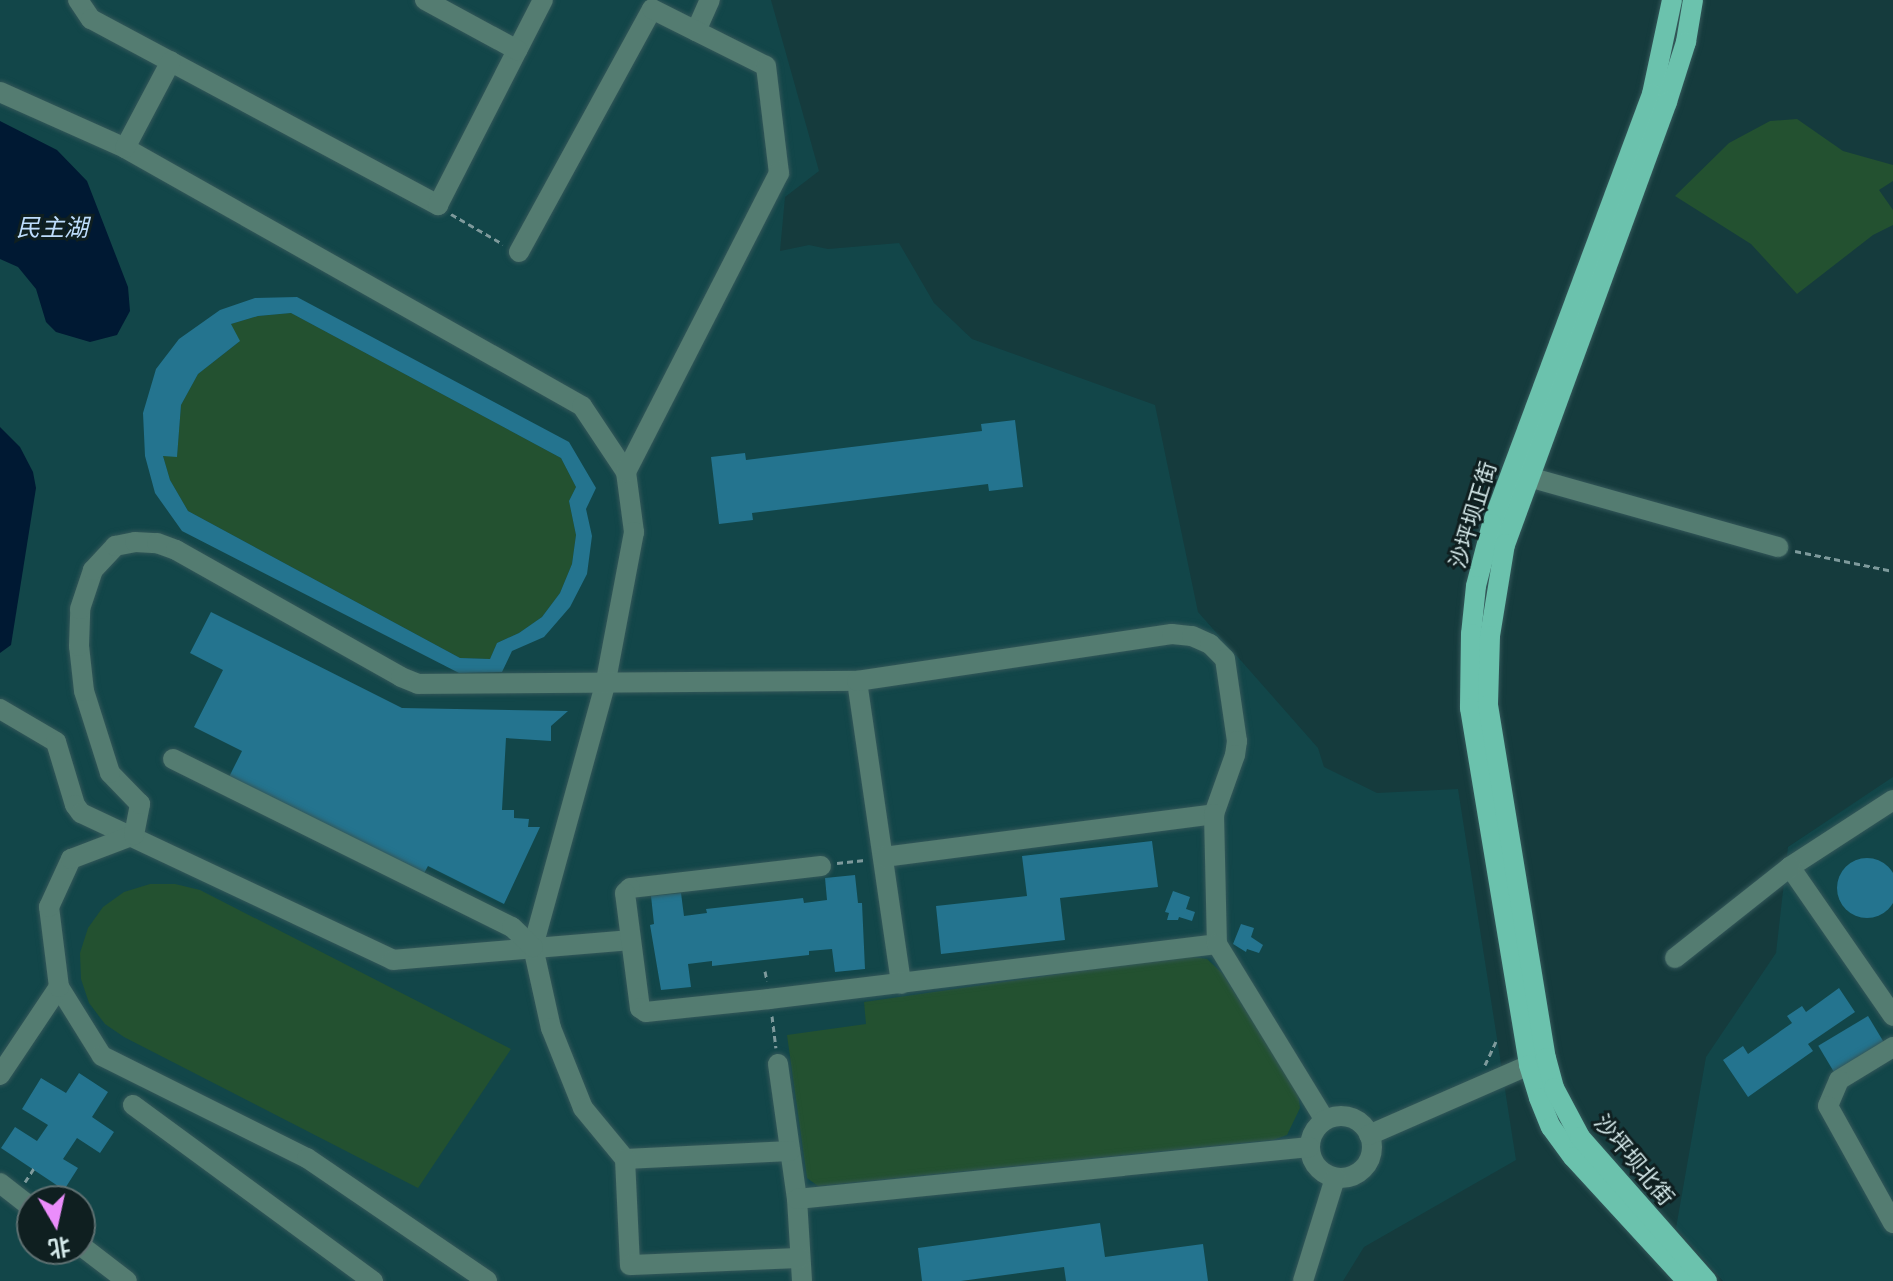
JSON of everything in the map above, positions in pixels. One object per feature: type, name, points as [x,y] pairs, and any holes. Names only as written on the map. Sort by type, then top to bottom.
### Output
[{"type":"main road","name":"沙坪坝正街","points":[[1537,1062],[1470,708],[1471,634],[1476,586],[1492,524],[1512,468],[1652,94],[1672,0]]},
{"type":"main road","name":"沙坪坝正街","points":[[1537,1062],[1488,705],[1494,592],[1505,544],[1667,102],[1686,42],[1693,0]]},
{"type":"main road","name":"沙坪坝北街","points":[[1537,1062],[1551,1127],[1573,1157],[1687,1281]]},
{"type":"main road","name":"沙坪坝北街","points":[[1537,1062],[1580,1137],[1707,1281]]},
{"type":"street","points":[[78,0],[91,19],[438,205],[543,0]]},
{"type":"street","points":[[425,0],[517,50]]},
{"type":"street","points":[[696,31],[710,0]]},
{"type":"street","points":[[519,252],[652,9],[766,66],[779,173],[626,472]]},
{"type":"street","points":[[125,148],[171,61]]},
{"type":"street","points":[[0,92],[125,148],[582,406],[626,472],[634,532],[605,685],[533,947],[551,1028],[583,1108],[625,1159],[626,1273],[800,1258]]},
{"type":"street","points":[[1529,477],[1778,547]]},
{"type":"street","points":[[134,835],[140,804],[110,773],[80,670],[80,609],[85,589],[103,555],[115,546],[157,543],[176,550],[418,684],[857,681],[1172,634],[1192,636],[1210,644],[1225,659],[1237,741],[1214,814],[1217,944],[1325,1120]]},
{"type":"street","points":[[857,681],[901,984]]},
{"type":"street","points":[[0,709],[56,742],[75,805],[81,813],[134,835],[393,960],[630,940]]},
{"type":"street","points":[[173,759],[512,927],[533,947]]},
{"type":"street","points":[[1675,958],[1790,867],[1893,800]]},
{"type":"street","points":[[884,857],[1214,814]]},
{"type":"street","points":[[134,835],[71,859],[49,907],[59,987],[102,1056],[307,1158],[487,1281]]},
{"type":"street","points":[[821,866],[630,888],[625,893],[638,1002],[646,1012],[1217,944]]},
{"type":"street","points":[[1790,867],[1893,1016]]},
{"type":"street","points":[[0,1075],[59,987]]},
{"type":"street","points":[[1893,1047],[1839,1080],[1828,1106],[1893,1223]]},
{"type":"street","points":[[1369,1135],[1537,1062]]},
{"type":"street","points":[[778,1064],[797,1199],[802,1281]]},
{"type":"street","points":[[133,1105],[373,1281]]},
{"type":"street","points":[[1346,1116],[1365,1126],[1369,1135],[1372,1144],[1368,1162],[1354,1175],[1335,1178],[1317,1167],[1309,1147],[1311,1137],[1325,1120],[1346,1116]]},
{"type":"street","points":[[797,1199],[1309,1147]]},
{"type":"street","points":[[625,1159],[790,1151]]},
{"type":"street","points":[[1303,1281],[1335,1178]]},
{"type":"street","points":[[0,1183],[16,1196]]},
{"type":"street","points":[[96,1257],[127,1281]]},
{"type":"path","points":[[438,205],[481,234],[519,252]]},
{"type":"path","points":[[1778,547],[1893,571]]},
{"type":"path","points":[[821,866],[884,857]]},
{"type":"shaded area","points":[[0,0],[771,0],[819,171],[785,197],[780,251],[809,245],[828,249],[899,243],[934,303],[972,339],[1155,405],[1198,612],[1318,748],[1324,767],[1377,793],[1458,789],[1516,1160],[1364,1247],[1343,1281],[0,1281]]},
{"type":"shaded area","points":[[1893,777],[1893,1281],[1723,1281],[1676,1228],[1706,1057],[1776,953],[1788,847]]},
{"type":"green space","points":[[1797,119],[1843,151],[1893,165],[1893,181],[1879,190],[1893,210],[1893,225],[1873,235],[1797,294],[1751,244],[1675,196],[1729,143],[1770,121]]},
{"type":"green space","points":[[291,313],[561,458],[576,487],[569,501],[576,535],[572,564],[560,593],[542,617],[497,643],[490,659],[460,658],[188,511],[170,480],[163,456],[177,456],[181,405],[198,374],[239,342],[231,324],[258,316]]},
{"type":"green space","points":[[150,884],[175,884],[200,890],[511,1049],[418,1188],[124,1037],[105,1024],[89,1003],[81,979],[80,953],[88,928],[103,907],[124,892]]},
{"type":"green space","points":[[1187,956],[1207,959],[1222,973],[1298,1093],[1300,1108],[1287,1135],[1273,1140],[818,1186],[807,1178],[787,1035],[866,1024],[864,1002]]},
{"type":"water","name":"民主湖","points":[[0,121],[57,150],[87,181],[128,287],[130,311],[117,335],[90,342],[56,332],[46,322],[36,289],[18,267],[0,259]]},
{"type":"water","points":[[0,427],[20,447],[33,472],[36,488],[11,645],[0,653]]},
{"type":"building","points":[[297,297],[569,442],[596,488],[586,509],[592,536],[587,574],[570,607],[544,637],[512,651],[502,672],[459,673],[182,531],[155,493],[145,456],[143,413],[156,369],[179,339],[220,310],[255,298]],"holes":[[[291,313],[561,458],[576,487],[569,501],[576,535],[572,564],[560,593],[542,617],[497,643],[490,659],[460,658],[188,511],[170,480],[163,456],[177,457],[181,405],[198,374],[240,341],[231,324],[258,316]]]},
{"type":"building","points":[[1015,420],[1023,487],[989,491],[988,484],[752,513],[753,520],[719,524],[711,457],[745,453],[746,460],[982,431],[981,424]]},
{"type":"building","points":[[211,612],[402,708],[568,711],[551,726],[551,741],[506,738],[502,810],[514,810],[514,818],[529,819],[528,827],[540,827],[504,904],[428,866],[423,875],[229,777],[242,751],[194,727],[223,670],[190,653]]},
{"type":"building","points":[[1152,841],[1158,887],[1060,898],[1065,940],[941,954],[936,906],[1027,896],[1022,856]]},
{"type":"building","points":[[1867,858],[1888,867],[1897,888],[1888,909],[1867,918],[1846,909],[1837,888],[1846,867]]},
{"type":"building","points":[[855,875],[858,903],[862,903],[865,969],[835,972],[832,949],[809,951],[809,955],[712,966],[712,961],[688,964],[691,987],[661,990],[650,925],[654,924],[651,896],[681,893],[684,916],[707,913],[706,909],[803,898],[804,903],[827,900],[825,878]]},
{"type":"building","points":[[1173,891],[1190,897],[1186,909],[1195,912],[1192,921],[1179,917],[1178,920],[1167,920],[1169,913],[1165,912]]},
{"type":"building","points":[[1241,924],[1254,928],[1251,937],[1263,945],[1259,953],[1247,949],[1246,952],[1233,944]]},
{"type":"building","points":[[1839,988],[1855,1012],[1808,1044],[1813,1051],[1748,1097],[1723,1060],[1743,1046],[1748,1054],[1792,1023],[1787,1016],[1802,1006],[1806,1012]]},
{"type":"building","points":[[1868,1016],[1884,1043],[1834,1072],[1818,1046]]},
{"type":"building","points":[[79,1073],[108,1092],[92,1117],[114,1132],[100,1153],[77,1138],[63,1159],[78,1168],[67,1185],[56,1185],[1,1148],[15,1127],[37,1141],[48,1125],[22,1109],[41,1078],[66,1093]]},
{"type":"building","points":[[1100,1223],[1105,1257],[1203,1244],[1208,1281],[1066,1281],[1064,1267],[961,1281],[922,1281],[918,1248]]}]
